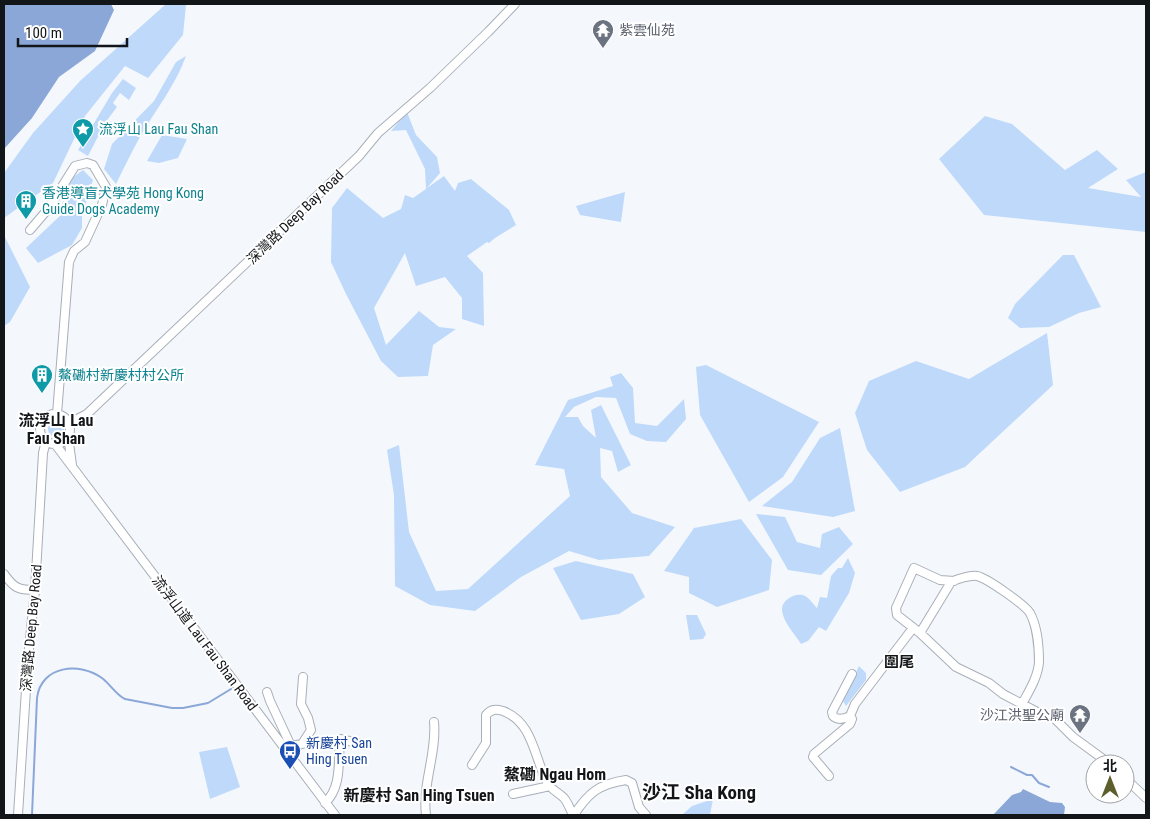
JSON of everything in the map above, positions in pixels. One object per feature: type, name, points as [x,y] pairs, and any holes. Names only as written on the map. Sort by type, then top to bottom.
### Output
[{"type":"street","name":"深灣路 Deep Bay Road","points":[[69,423],[87,414],[168,338],[359,156],[378,133],[437,82],[515,4]]},
{"type":"street","points":[[30,230],[48,209],[75,166],[88,162],[93,165],[106,186],[102,205],[85,242],[74,250],[69,262],[57,414]]},
{"type":"street","points":[[57,414],[69,423],[70,428],[68,436],[60,443],[55,444],[46,441],[41,434],[41,424],[47,416],[57,414]]},
{"type":"street","name":"流浮山道 Lau Fau Shan Road","points":[[68,436],[71,460],[75,472]]},
{"type":"street","name":"深灣路 Deep Bay Road","points":[[18,815],[43,453],[46,441]]},
{"type":"street","name":"流浮山道 Lau Fau Shan Road","points":[[55,444],[288,748],[334,815]]},
{"type":"street","points":[[1022,704],[1038,669],[1036,636],[1030,613],[995,585],[981,578],[975,576],[954,581],[940,580],[914,568],[896,608],[900,618],[956,667],[989,683],[1003,694],[1022,704],[1053,717],[1073,737],[1096,754]]},
{"type":"street","points":[[4,574],[12,585],[22,590],[35,590]]},
{"type":"street","points":[[829,776],[813,757],[814,754],[850,724],[852,719],[850,716],[855,704],[916,631],[949,585],[954,581]]},
{"type":"street","points":[[850,716],[838,719],[833,716],[832,712],[852,674]]},
{"type":"street","points":[[268,692],[288,748],[302,744],[311,730],[308,718],[301,704],[303,677]]},
{"type":"street","points":[[472,765],[486,743],[486,715],[492,710],[503,711],[526,728],[550,786],[565,800],[573,815],[589,793],[626,780],[632,783],[639,807],[646,815]]},
{"type":"street","points":[[426,815],[428,782],[434,748],[434,722]]},
{"type":"street","points":[[325,803],[333,796],[337,787],[337,738],[367,745]]},
{"type":"street","points":[[513,794],[550,786]]},
{"type":"street","points":[[1135,788],[1146,798]]},
{"type":"shaded area","points":[[4,4],[111,4],[114,10],[95,51],[59,77],[32,118],[4,149]]},
{"type":"shaded area","points":[[166,4],[186,5],[183,35],[148,78],[125,66],[85,116],[53,183],[4,218],[4,173],[33,133],[80,81]]},
{"type":"shaded area","points":[[186,56],[177,77],[141,135],[116,184],[104,169],[112,144],[154,101],[176,62]]},
{"type":"shaded area","points":[[123,79],[136,88],[129,100],[120,93],[113,103],[117,107],[105,123],[100,121],[98,125],[103,127],[88,156],[78,150],[112,93]]},
{"type":"shaded area","points":[[407,112],[416,135],[437,157],[440,173],[427,188],[444,176],[455,191],[458,183],[471,179],[509,210],[516,225],[467,256],[483,273],[484,326],[462,319],[462,298],[445,277],[416,286],[405,253],[374,308],[386,345],[419,311],[439,327],[456,329],[433,345],[428,376],[398,377],[381,361],[331,262],[332,208],[347,188],[383,218],[401,209],[405,195],[413,198],[426,189],[425,169],[406,130],[391,131]]},
{"type":"shaded area","points":[[985,116],[1012,124],[1065,170],[1097,150],[1118,169],[1088,188],[1141,197],[1126,180],[1146,172],[1146,232],[984,215],[939,159]]},
{"type":"shaded area","points":[[162,135],[187,139],[178,158],[159,163],[147,161]]},
{"type":"shaded area","points":[[83,170],[93,180],[82,215],[82,228],[72,245],[38,263],[26,248],[63,213],[62,205],[72,178]]},
{"type":"shaded area","points":[[625,192],[621,222],[580,215],[576,206]]},
{"type":"shaded area","points":[[4,235],[30,287],[10,322],[4,326]]},
{"type":"shaded area","points":[[1063,255],[1074,255],[1101,307],[1079,313],[1049,327],[1020,328],[1008,318],[1015,304]]},
{"type":"shaded area","points":[[1047,333],[1053,385],[965,467],[900,492],[867,450],[855,413],[869,381],[916,361],[969,379]]},
{"type":"shaded area","points":[[706,365],[819,422],[783,477],[749,502],[700,415],[696,367]]},
{"type":"shaded area","points":[[621,373],[633,388],[635,423],[657,426],[684,399],[686,419],[666,442],[647,441],[630,434],[616,398],[596,397],[574,407],[565,417],[578,417],[583,426],[596,438],[591,410],[601,405],[631,465],[618,472],[612,451],[600,448],[601,477],[632,513],[675,527],[649,556],[599,560],[569,551],[521,577],[475,611],[430,605],[395,586],[394,495],[387,450],[399,445],[409,532],[436,591],[468,589],[570,496],[564,469],[535,465],[568,400],[613,386],[610,377]]},
{"type":"shaded area","points":[[56,421],[64,429],[56,437],[48,429]]},
{"type":"shaded area","points":[[840,428],[855,511],[833,517],[762,506],[792,482],[820,438]]},
{"type":"shaded area","points":[[756,514],[785,517],[797,542],[820,548],[822,534],[839,527],[853,544],[821,575],[788,570]]},
{"type":"shaded area","points":[[741,519],[772,560],[769,590],[717,607],[689,593],[689,577],[664,571],[694,528]]},
{"type":"shaded area","points":[[848,558],[855,573],[849,593],[826,631],[819,627],[808,641],[801,644],[784,618],[782,609],[784,603],[792,596],[803,595],[817,608],[820,597],[827,598],[831,576],[838,568],[842,568]]},
{"type":"shaded area","points":[[576,561],[633,574],[645,597],[619,614],[581,620],[553,568]]},
{"type":"shaded area","points":[[686,615],[697,615],[706,634],[703,639],[690,640]]},
{"type":"shaded area","points":[[859,666],[866,673],[866,680],[846,706],[843,701]]},
{"type":"shaded area","points":[[227,747],[240,787],[210,799],[199,752]]},
{"type":"shaded area","points":[[1023,789],[1050,802],[1062,803],[1065,807],[1064,815],[993,815],[1012,795],[1021,792]]},
{"type":"shaded area","points":[[713,799],[710,815],[682,815],[692,806]]},
{"type":"waterway","points":[[32,815],[37,698],[40,687],[54,673],[63,670],[83,670],[102,678],[125,699],[172,708],[183,708],[208,703],[231,689]]},
{"type":"waterway","points":[[1011,767],[1027,775],[1032,775],[1039,783],[1049,787]]},
{"type":"place","name":"紫雲仙苑","points":[[603,49]]},
{"type":"place","name":"流浮山 Lau Fau Shan","points":[[83,148]]},
{"type":"place","name":"香港導盲犬學苑 Hong Kong Guide Dogs Academy","points":[[26,220]]},
{"type":"place","name":"鰲磡村新慶村村公所","points":[[42,394]]},
{"type":"place","name":"沙江洪聖公廟","points":[[1080,734]]},
{"type":"place","name":"新慶村 San Hing Tsuen","points":[[290,770]]},
{"type":"district","name":"流浮山 Lau Fau Shan","points":[[56,429]]},
{"type":"district","name":"圍尾","points":[[899,662]]},
{"type":"district","name":"鰲磡 Ngau Hom","points":[[555,774]]},
{"type":"district","name":"沙江 Sha Kong","points":[[699,792]]},
{"type":"district","name":"新慶村 San Hing Tsuen","points":[[419,795]]}]
